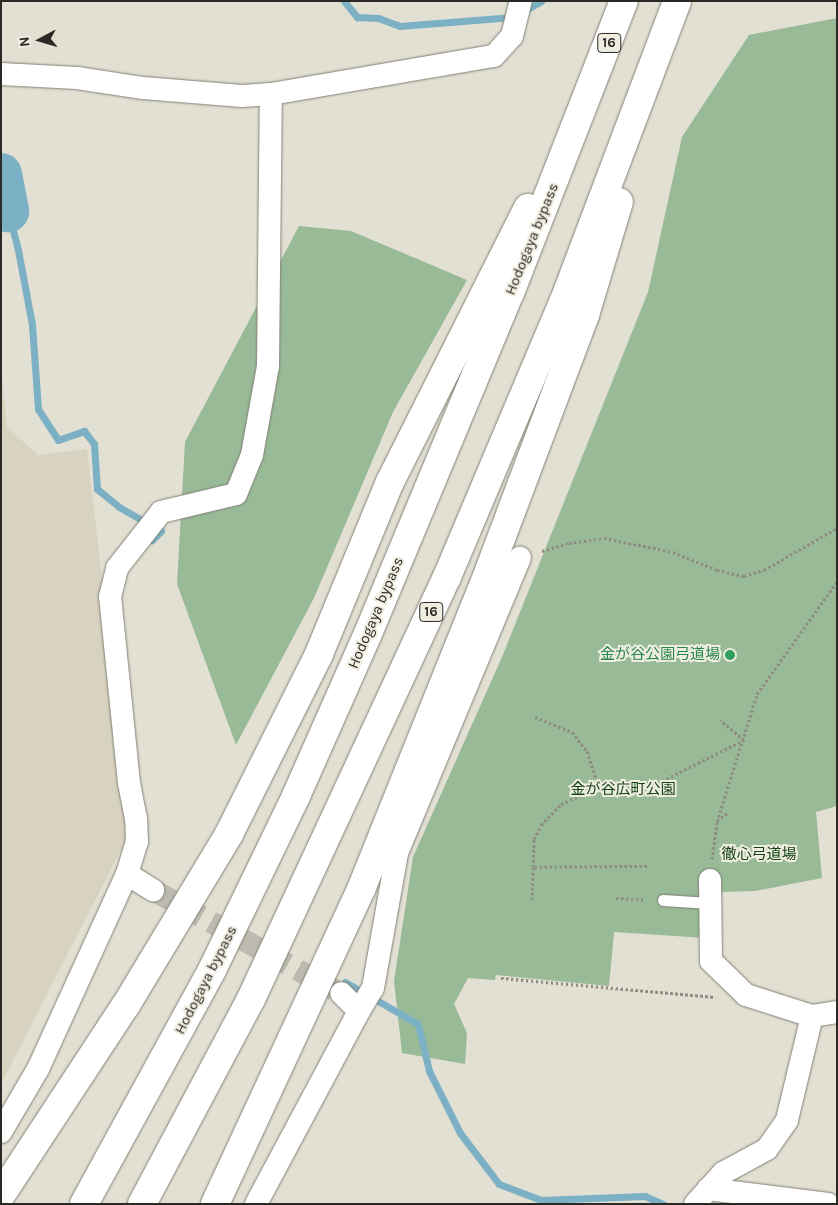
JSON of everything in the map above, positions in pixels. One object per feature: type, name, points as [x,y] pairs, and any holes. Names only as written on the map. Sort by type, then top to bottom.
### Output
[{"type":"highway","name":"Hodogaya bypass","points":[[84,1204],[212,970],[296,796],[375,618],[594,85],[624,1]]},
{"type":"highway","points":[[215,1204],[362,887],[490,568],[585,315],[678,1]]},
{"type":"highway","name":"16","points":[[142,1204],[251,999],[447,577],[568,290],[678,1]]},
{"type":"highway","points":[[1,1195],[126,1005],[228,834],[319,654],[390,482],[500,259],[594,85]]},
{"type":"street","points":[[1,74],[77,78],[173,91],[271,94],[494,56],[512,36],[521,1]]},
{"type":"street","points":[[1,1132],[38,1069],[127,874],[136,842],[136,819],[129,783],[110,597],[117,568],[162,512],[236,494],[252,455],[268,366],[271,94]]},
{"type":"street","points":[[256,1204],[373,988],[397,853],[520,558]]},
{"type":"street","points":[[127,874],[153,890]]},
{"type":"street","points":[[710,880],[711,961],[746,995],[812,1016],[837,1012]]},
{"type":"street","points":[[341,994],[359,1011]]},
{"type":"street","points":[[700,1199],[722,1173],[767,1149],[787,1120],[812,1016]]},
{"type":"street","points":[[700,1199],[828,1204]]},
{"type":"lane","points":[[663,900],[710,903]]},
{"type":"path","points":[[520,558],[569,543],[604,538],[673,552],[717,570],[744,576],[764,570],[837,528]]},
{"type":"path","points":[[712,842],[757,694],[837,582]]},
{"type":"path","points":[[535,717],[572,732],[587,751],[599,790]]},
{"type":"path","points":[[720,720],[744,740]]},
{"type":"path","points":[[532,900],[534,839],[541,824],[561,804],[599,790],[662,781],[744,740]]},
{"type":"path","points":[[717,822],[729,812]]},
{"type":"path","points":[[533,867],[647,866]]},
{"type":"path","points":[[616,898],[663,900]]},
{"type":"path","points":[[501,978],[595,988],[663,990],[738,1000],[746,995]]},
{"type":"shaded area","points":[[1,368],[7,427],[38,455],[87,449],[130,821],[127,838],[1,1084]]},
{"type":"green space","points":[[837,18],[837,806],[816,812],[822,878],[755,891],[721,892],[704,899],[705,938],[614,932],[609,986],[496,975],[495,980],[468,978],[454,1004],[467,1033],[465,1064],[402,1053],[394,981],[413,857],[502,657],[648,292],[682,137],[749,35]]},
{"type":"green space","points":[[299,226],[351,231],[467,280],[393,412],[314,598],[236,745],[177,584],[185,442]]},
{"type":"waterway","points":[[344,1],[357,17],[378,18],[400,26],[512,17]]},
{"type":"waterway","points":[[524,11],[541,1]]},
{"type":"waterway","points":[[1,174],[8,211]]},
{"type":"waterway","points":[[1,214],[8,211],[18,250],[32,325],[38,409],[58,440],[84,431],[94,444],[97,489],[119,507],[161,531],[152,540]]},
{"type":"waterway","points":[[345,982],[418,1024],[429,1071],[460,1133],[499,1184],[541,1200],[645,1196],[663,1204]]},
{"type":"tunnel","points":[[153,890],[334,990]]},
{"type":"place","name":"金が谷公園弓道場","points":[[730,655]]},
{"type":"park label","name":"金が谷広町公園","points":[[623,790]]},
{"type":"park label","name":"徹心弓道場","points":[[759,855]]}]
